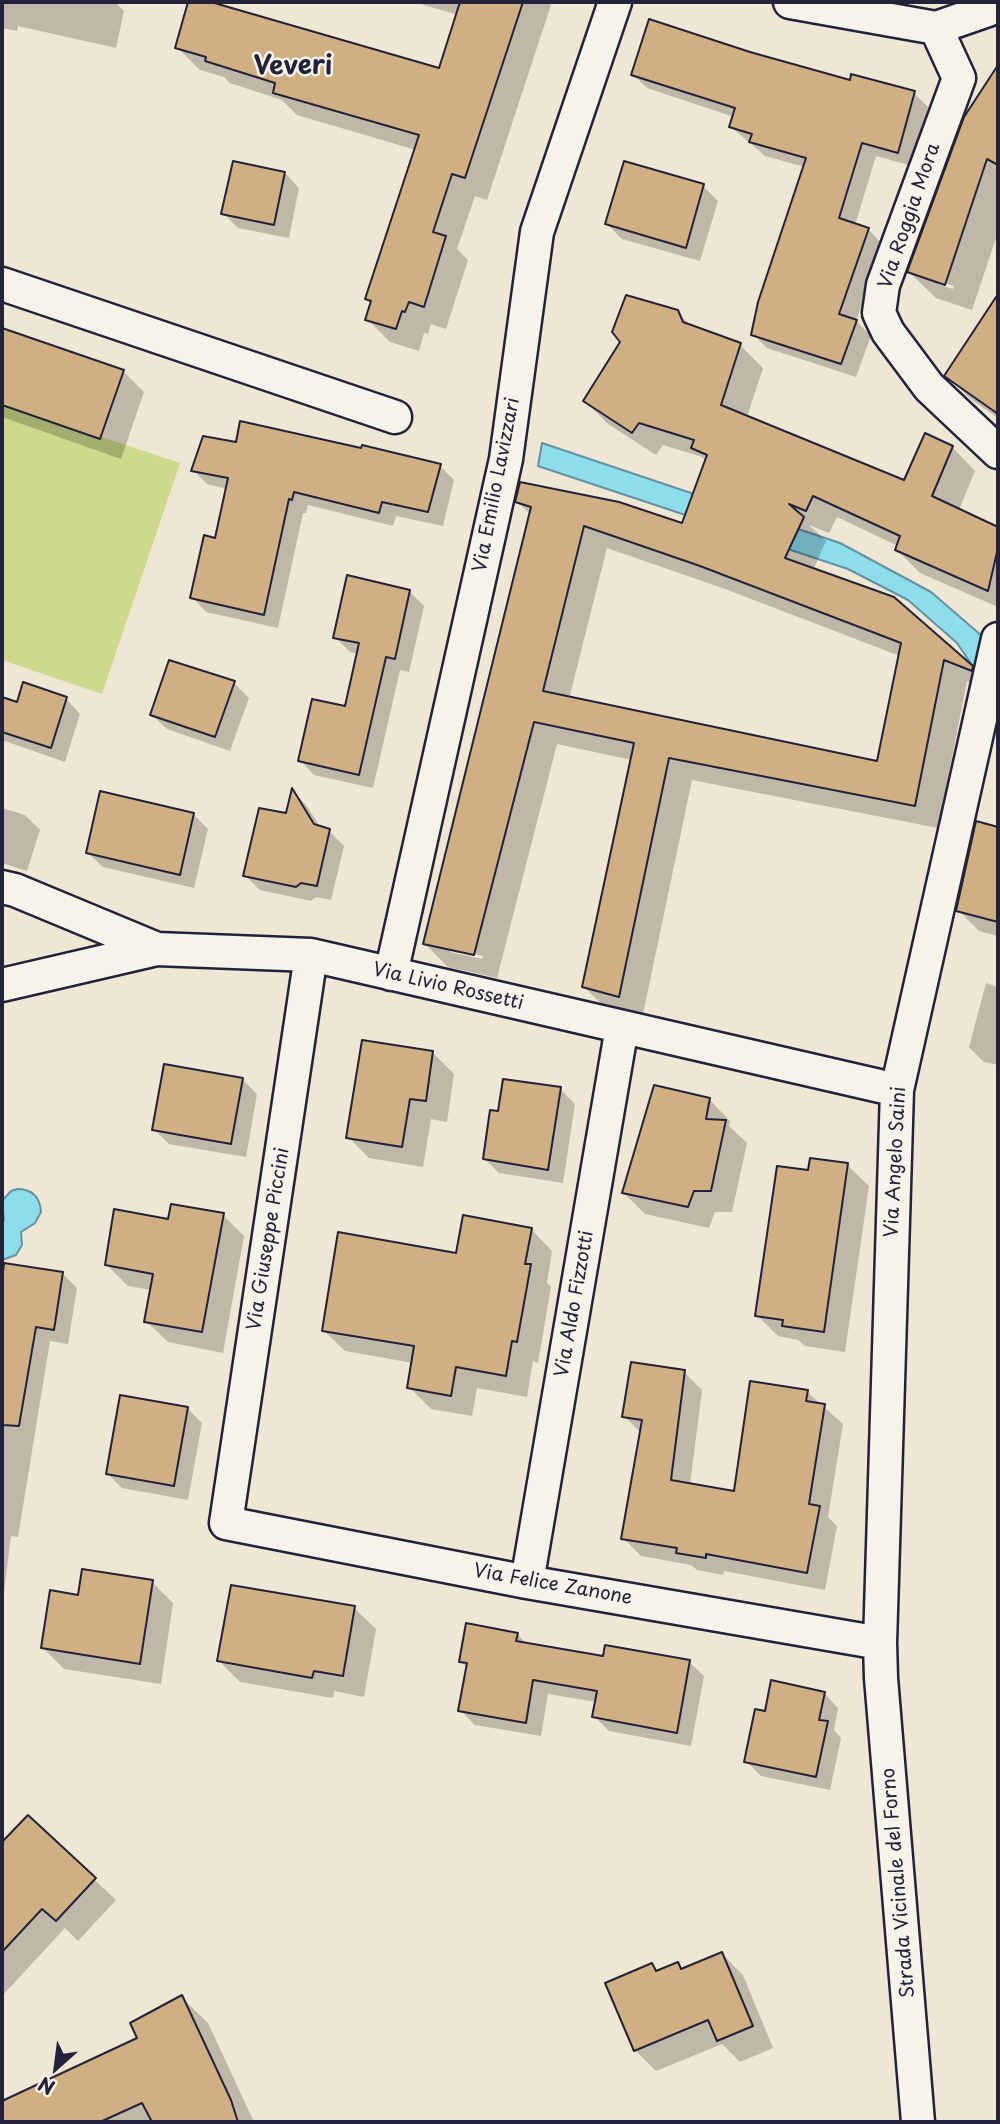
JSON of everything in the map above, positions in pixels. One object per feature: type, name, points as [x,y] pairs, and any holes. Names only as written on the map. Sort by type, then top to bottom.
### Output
[{"type":"street","name":"Via Emilio Lavizzari","points":[[391,974],[506,458],[537,232],[615,2]]},
{"type":"street","points":[[790,2],[936,28],[988,10],[992,2]]},
{"type":"street","name":"Via Roggia Mora","points":[[936,28],[959,78],[883,285],[878,313],[888,332],[929,387],[998,452]]},
{"type":"street","points":[[2,284],[395,417]]},
{"type":"street","name":"Via Angelo Saini","points":[[880,1643],[897,1090],[998,639]]},
{"type":"street","name":"Via Livio Rossetti","points":[[2,887],[157,949],[311,955],[897,1090]]},
{"type":"street","points":[[2,985],[157,949]]},
{"type":"street","name":"Via Giuseppe Piccini","points":[[226,1523],[311,955]]},
{"type":"street","name":"Via Aldo Fizzotti","points":[[527,1582],[622,1027]]},
{"type":"street","name":"Via Felice Zanone","points":[[226,1523],[527,1582],[880,1643]]},
{"type":"street","name":"Strada Vicinale del Forno","points":[[880,1643],[918,2122]]},
{"type":"green space","points":[[2,404],[180,463],[102,694],[2,660]]},
{"type":"water","points":[[542,443],[840,543],[931,592],[989,642],[976,671],[957,643],[908,600],[848,569],[538,466]]},
{"type":"water","points":[[27,1190],[34,1195],[41,1212],[35,1223],[21,1232],[22,1245],[16,1255],[2,1260],[2,1201],[11,1191]]},
{"type":"building","points":[[188,2],[211,2],[439,68],[460,2],[523,2],[465,178],[452,174],[433,232],[446,236],[424,307],[409,302],[405,312],[402,311],[396,329],[365,320],[371,301],[365,299],[419,135],[273,93],[275,83],[205,61],[206,57],[175,48]]},
{"type":"building","points":[[649,19],[750,52],[850,80],[851,74],[915,91],[898,153],[862,143],[839,218],[869,228],[839,314],[857,320],[841,364],[751,335],[758,302],[806,158],[749,142],[752,134],[729,127],[735,108],[631,75]]},
{"type":"building","points":[[998,65],[998,165],[987,159],[945,285],[907,272],[964,117]]},
{"type":"building","points":[[233,161],[285,172],[274,225],[221,214]]},
{"type":"building","points":[[624,161],[704,184],[686,248],[605,224]]},
{"type":"building","points":[[998,294],[998,414],[944,376]]},
{"type":"building","points":[[626,295],[678,310],[683,322],[741,343],[721,405],[904,480],[925,433],[953,446],[932,496],[998,527],[998,548],[988,591],[895,550],[900,536],[813,496],[806,511],[789,504],[804,517],[785,558],[894,597],[973,666],[972,671],[944,660],[915,806],[669,758],[619,997],[582,987],[634,743],[534,722],[474,955],[423,944],[531,507],[515,502],[520,482],[619,502],[682,523],[707,455],[691,448],[694,440],[639,423],[632,433],[583,401],[620,342],[612,332]],"holes":[[[584,526],[700,566],[901,643],[877,761],[543,691]]]},
{"type":"building","points":[[2,328],[124,370],[100,439],[2,405]]},
{"type":"building","points":[[240,421],[441,464],[428,512],[382,502],[379,513],[294,492],[292,500],[289,499],[264,615],[190,598],[204,535],[215,538],[228,478],[191,471],[203,436],[236,442]]},
{"type":"building","points":[[347,575],[410,590],[395,659],[386,657],[359,775],[298,761],[312,699],[345,706],[359,643],[333,638]]},
{"type":"building","points":[[169,660],[235,681],[215,737],[150,715]]},
{"type":"building","points":[[23,682],[67,697],[51,748],[2,732],[2,697],[17,702]]},
{"type":"building","points":[[292,788],[314,824],[330,829],[317,886],[301,883],[296,887],[243,876],[259,808],[286,813]]},
{"type":"building","points":[[100,791],[194,813],[180,875],[86,853]]},
{"type":"building","points":[[976,821],[998,827],[998,922],[956,911]]},
{"type":"building","points":[[362,1040],[433,1051],[426,1101],[410,1099],[402,1147],[346,1138]]},
{"type":"building","points":[[164,1064],[243,1078],[231,1144],[152,1130]]},
{"type":"building","points":[[503,1079],[561,1087],[548,1170],[483,1159],[490,1110],[498,1111]]},
{"type":"building","points":[[654,1085],[710,1098],[706,1119],[726,1120],[711,1191],[694,1191],[688,1207],[622,1193]]},
{"type":"building","points":[[810,1158],[848,1163],[824,1332],[782,1326],[783,1320],[755,1316],[777,1166],[808,1170]]},
{"type":"building","points":[[171,1204],[224,1213],[202,1332],[144,1322],[153,1274],[105,1265],[114,1209],[168,1219]]},
{"type":"building","points":[[463,1215],[532,1228],[525,1264],[531,1264],[517,1342],[512,1341],[506,1376],[456,1367],[451,1396],[407,1388],[414,1346],[322,1331],[338,1232],[456,1253]]},
{"type":"building","points":[[4,1263],[63,1272],[54,1330],[36,1327],[19,1426],[2,1425]]},
{"type":"building","points":[[631,1362],[685,1370],[671,1480],[734,1491],[750,1381],[808,1390],[806,1401],[825,1404],[809,1504],[820,1506],[807,1573],[706,1554],[706,1558],[676,1553],[677,1548],[621,1539],[642,1420],[622,1417]]},
{"type":"building","points":[[120,1395],[188,1407],[174,1486],[106,1474]]},
{"type":"building","points":[[82,1569],[153,1580],[140,1664],[41,1648],[50,1590],[78,1595]]},
{"type":"building","points":[[231,1585],[355,1606],[343,1676],[314,1671],[312,1678],[217,1661]]},
{"type":"building","points":[[466,1623],[518,1633],[516,1641],[603,1656],[605,1645],[690,1660],[677,1733],[592,1717],[597,1691],[533,1680],[526,1723],[458,1711],[467,1663],[459,1662]]},
{"type":"building","points":[[771,1680],[825,1692],[819,1720],[828,1721],[816,1777],[744,1762],[755,1709],[765,1711]]},
{"type":"building","points":[[28,1815],[96,1878],[56,1921],[42,1909],[2,1952],[2,1842]]},
{"type":"building","points":[[722,1952],[753,2026],[717,2041],[708,2020],[634,2051],[605,1983],[652,1963],[656,1971],[678,1962],[681,1969]]},
{"type":"building","points":[[182,1995],[231,2100],[238,2122],[152,2122],[142,2103],[100,2122],[2,2122],[2,2101],[137,2038],[130,2023]]},
{"type":"district","name":"Veveri","points":[[293,67]]}]
